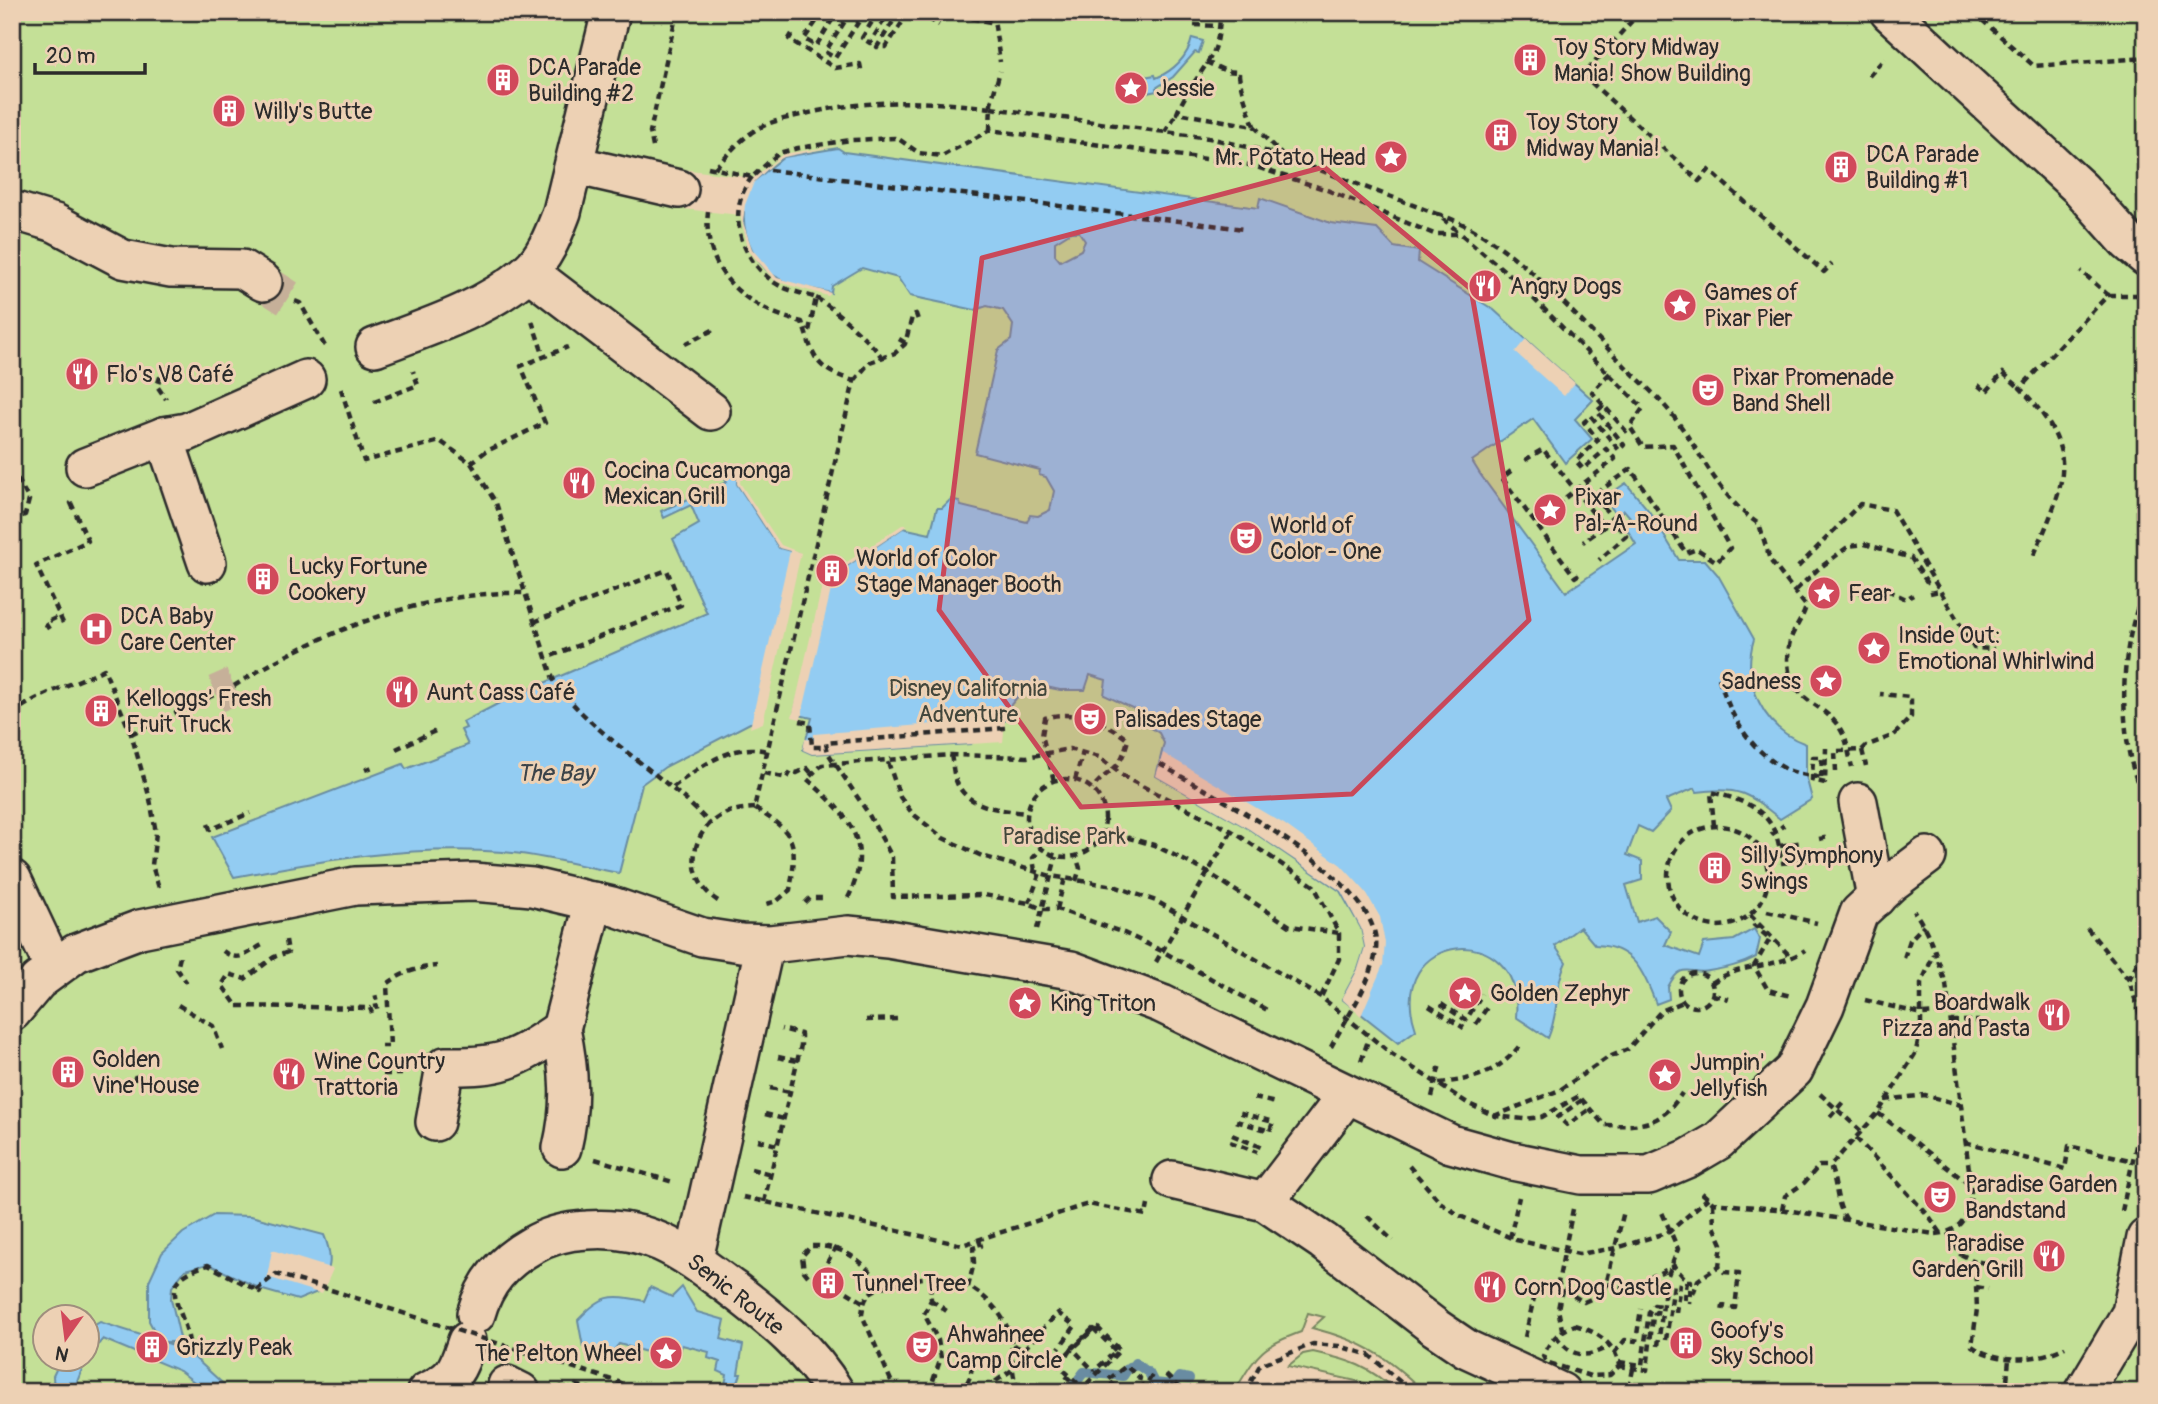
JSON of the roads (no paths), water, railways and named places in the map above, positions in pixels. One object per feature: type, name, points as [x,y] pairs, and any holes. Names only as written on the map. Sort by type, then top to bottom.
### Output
[{"type":"street","points":[[375,347],[429,327],[492,296],[529,272],[551,241],[562,212],[611,12]]},
{"type":"street","points":[[1889,12],[2081,189],[2137,249]]},
{"type":"street","points":[[574,165],[701,185]]},
{"type":"street","points":[[12,210],[55,223],[123,259],[171,268],[242,269],[275,290]]},
{"type":"street","points":[[529,272],[711,411]]},
{"type":"street","points":[[85,467],[164,436],[187,432],[325,374]]},
{"type":"street","points":[[164,436],[207,563]]},
{"type":"street","points":[[1858,802],[1876,898]]},
{"type":"street","points":[[12,1012],[54,968],[76,953],[140,929],[355,886],[473,882],[532,887],[594,901],[702,937],[765,944],[848,935],[952,947],[1071,970],[1162,1004],[1451,1144],[1512,1161],[1581,1175],[1640,1175],[1689,1158],[1718,1141],[1794,1070],[1825,1006],[1859,913],[1927,856]]},
{"type":"street","points":[[12,879],[54,968]]},
{"type":"street","points":[[562,1148],[570,1114],[570,1070],[561,1029],[594,901]]},
{"type":"street","points":[[694,1259],[765,944]]},
{"type":"street","points":[[435,1122],[445,1066],[481,1066],[519,1058],[561,1029]]},
{"type":"street","points":[[1172,1180],[1267,1174],[1337,1108],[1345,1093]]},
{"type":"street","points":[[1267,1174],[1324,1241],[1436,1328],[1467,1349],[1561,1392]]},
{"type":"street","name":"Senic Route","points":[[426,1392],[446,1382],[457,1370],[471,1328],[497,1271],[545,1237],[570,1231],[615,1227],[648,1235],[694,1259],[775,1321],[809,1356],[835,1392]]},
{"type":"street","points":[[2084,1392],[2130,1313],[2132,1231]]},
{"type":"water","points":[[1192,38],[1203,41],[1199,53],[1195,52],[1173,77],[1156,88],[1157,91],[1147,93],[1144,77],[1155,75],[1156,78],[1174,67],[1187,51]]},
{"type":"water","points":[[838,148],[844,152],[1258,208],[1260,198],[1331,223],[1377,229],[1394,247],[1419,251],[1418,262],[1494,310],[1593,400],[1575,419],[1592,439],[1565,463],[1533,419],[1472,461],[1480,474],[1566,592],[1636,544],[1623,523],[1630,517],[1624,510],[1617,515],[1604,498],[1626,483],[1649,511],[1679,560],[1705,560],[1718,575],[1754,639],[1751,671],[1759,702],[1767,716],[1778,727],[1806,744],[1806,776],[1812,799],[1780,819],[1751,797],[1723,790],[1697,792],[1695,788],[1666,800],[1671,811],[1651,832],[1638,826],[1627,855],[1642,861],[1642,880],[1626,885],[1637,922],[1655,916],[1671,932],[1665,945],[1699,957],[1704,943],[1734,940],[1754,929],[1760,939],[1756,957],[1715,970],[1682,971],[1668,987],[1669,999],[1656,1004],[1647,981],[1635,963],[1619,950],[1595,945],[1580,927],[1555,946],[1566,962],[1548,1038],[1516,1017],[1513,984],[1499,962],[1479,951],[1457,948],[1435,956],[1419,972],[1411,997],[1416,1030],[1398,1043],[1342,999],[1358,969],[1365,947],[1361,928],[1340,891],[1249,829],[1156,776],[1164,743],[1159,733],[1141,721],[1143,713],[1104,695],[1106,680],[1090,675],[1085,690],[1046,687],[1043,696],[1019,695],[1009,707],[1005,721],[971,744],[812,754],[803,750],[812,718],[794,714],[831,562],[847,566],[903,528],[930,534],[937,508],[942,508],[951,499],[959,501],[961,506],[1027,522],[1030,515],[1038,516],[1050,510],[1054,491],[1046,477],[1039,475],[1040,470],[975,453],[998,350],[1011,340],[1013,325],[1003,310],[987,306],[975,310],[910,296],[898,278],[862,268],[832,286],[831,293],[784,281],[770,273],[752,250],[745,230],[744,212],[682,173],[754,181],[784,157]],"holes":[[[1071,232],[1079,232],[1085,241],[1081,250],[1060,261],[1055,255],[1055,242]]]},
{"type":"water","name":"The Bay","points":[[737,473],[737,484],[779,548],[798,553],[760,722],[750,723],[665,767],[642,784],[619,873],[518,853],[469,850],[401,852],[234,877],[212,837],[403,764],[406,769],[468,745],[461,730],[466,728],[463,722],[507,699],[707,613],[673,539],[699,524],[691,505],[664,518],[661,511],[727,482],[724,476]]},
{"type":"water","points":[[214,1215],[251,1216],[324,1235],[327,1243],[330,1257],[320,1291],[298,1300],[263,1290],[208,1264],[185,1270],[172,1287],[171,1299],[181,1342],[164,1342],[185,1349],[232,1392],[207,1392],[180,1371],[102,1340],[102,1323],[160,1341],[149,1321],[149,1281],[162,1253],[183,1233]]},
{"type":"water","points":[[650,1287],[672,1297],[682,1287],[697,1312],[725,1320],[721,1339],[743,1345],[738,1374],[741,1374],[737,1385],[742,1392],[731,1392],[732,1386],[725,1384],[727,1375],[718,1371],[720,1362],[708,1358],[709,1352],[682,1345],[677,1361],[619,1344],[610,1355],[583,1347],[578,1320],[586,1311],[607,1298],[623,1297],[644,1301]]},
{"type":"water","points":[[55,1372],[81,1372],[73,1392],[54,1392]]},
{"type":"waterway","points":[[1135,1363],[1149,1373],[1154,1383],[1173,1385],[1179,1377],[1189,1379]]},
{"type":"waterway","points":[[1069,1392],[1084,1372],[1123,1376],[1129,1367],[1138,1365]]},
{"type":"tunnel","points":[[263,282],[288,298]]},
{"type":"tunnel","points":[[216,694],[234,686]]},
{"type":"place","name":"Toy Story Midway Mania! Show Building","points":[[1530,60]]},
{"type":"place","name":"DCA Parade Building #2","points":[[503,80]]},
{"type":"place","name":"Jessie","points":[[1131,88]]},
{"type":"place","name":"Willy's Butte","points":[[229,111]]},
{"type":"place","name":"Toy Story Midway Mania!","points":[[1501,135]]},
{"type":"place","name":"Mr. Potato Head","points":[[1391,157]]},
{"type":"place","name":"DCA Parade Building #1","points":[[1841,167]]},
{"type":"place","name":"Angry Dogs","points":[[1485,286]]},
{"type":"place","name":"Games of Pixar Pier","points":[[1680,305]]},
{"type":"place","name":"Flo's V8 Café","points":[[82,374]]},
{"type":"place","name":"Pixar Promenade Band Shell","points":[[1708,390]]},
{"type":"place","name":"Cocina Cucamonga Mexican Grill","points":[[579,483]]},
{"type":"place","name":"Pixar Pal-A-Round","points":[[1550,510]]},
{"type":"place","name":"World of Color - One","points":[[1246,538]]},
{"type":"place","name":"World of Color Stage Manager Booth","points":[[832,571]]},
{"type":"place","name":"Lucky Fortune Cookery","points":[[263,579]]},
{"type":"place","name":"Fear","points":[[1824,593]]},
{"type":"place","name":"DCA Baby Care Center","points":[[96,629]]},
{"type":"place","name":"Inside Out: Emotional Whirlwind","points":[[1874,648]]},
{"type":"place","name":"Sadness","points":[[1826,681]]},
{"type":"place","name":"Aunt Cass Café","points":[[402,692]]},
{"type":"place","name":"Kelloggs' Fresh Fruit Truck","points":[[101,711]]},
{"type":"place","name":"Palisades Stage","points":[[1090,719]]},
{"type":"place","name":"Silly Symphony Swings","points":[[1715,868]]},
{"type":"place","name":"Golden Zephyr","points":[[1465,993]]},
{"type":"place","name":"King Triton","points":[[1025,1003]]},
{"type":"place","name":"Boardwalk Pizza and Pasta","points":[[2054,1015]]},
{"type":"place","name":"Golden Vine House","points":[[68,1072]]},
{"type":"place","name":"Wine Country Trattoria","points":[[289,1074]]},
{"type":"place","name":"Jumpin' Jellyfish","points":[[1665,1075]]},
{"type":"place","name":"Paradise Garden Bandstand","points":[[1940,1197]]},
{"type":"place","name":"Paradise Garden Grill","points":[[2049,1256]]},
{"type":"place","name":"Tunnel Tree","points":[[828,1283]]},
{"type":"place","name":"Corn Dog Castle","points":[[1490,1287]]},
{"type":"place","name":"Goofy's Sky School","points":[[1686,1343]]},
{"type":"place","name":"Grizzly Peak","points":[[152,1347]]},
{"type":"place","name":"Ahwahnee Camp Circle","points":[[922,1347]]},
{"type":"place","name":"The Pelton Wheel","points":[[666,1353]]},
{"type":"park label","name":"Disney California Adventure","points":[[968,701]]},
{"type":"park label","name":"Paradise Park","points":[[1064,836]]}]
